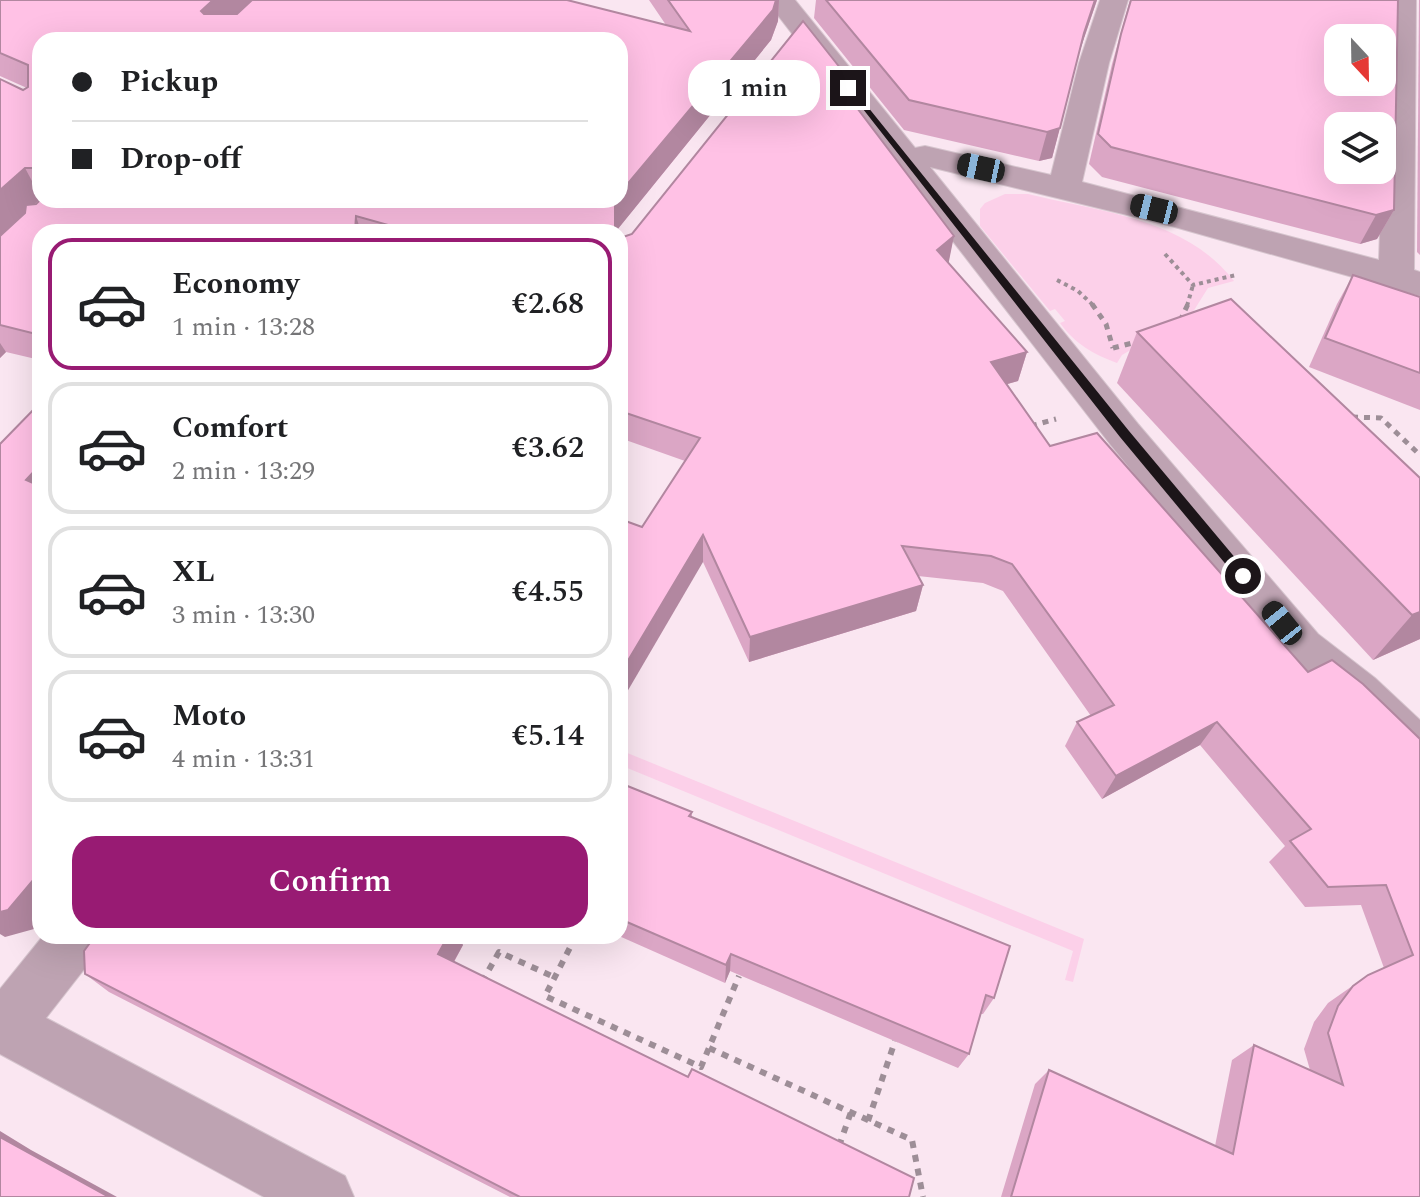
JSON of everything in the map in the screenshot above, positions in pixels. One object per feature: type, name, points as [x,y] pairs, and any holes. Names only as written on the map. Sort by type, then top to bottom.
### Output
[{"type":"street","points":[[1065,186],[1094,63],[1114,0]]},
{"type":"street","points":[[904,159],[925,156],[1065,186],[1408,280],[1402,0]]},
{"type":"street","points":[[778,55],[788,43],[793,7]]},
{"type":"street","points":[[793,7],[904,159],[1124,434],[1302,647],[1359,692],[1420,751]]},
{"type":"street","points":[[70,944],[2,1025],[324,1197]]},
{"type":"path","points":[[1160,251],[1193,285],[1187,308],[1170,330]]},
{"type":"path","points":[[1047,276],[1076,288],[1098,306],[1113,351],[1145,340]]},
{"type":"path","points":[[1193,285],[1230,276]]},
{"type":"path","points":[[1341,419],[1381,418],[1418,452]]},
{"type":"path","points":[[572,944],[545,996],[701,1067],[739,976]]},
{"type":"path","points":[[479,988],[499,952],[554,977]]},
{"type":"path","points":[[868,1121],[895,1041]]},
{"type":"path","points":[[709,1048],[912,1140],[923,1197]]},
{"type":"path","points":[[836,1154],[851,1112]]},
{"type":"shaded area","points":[[1005,194],[1028,194],[1084,206],[1167,231],[1214,260],[1234,281],[1208,288],[1191,315],[1122,355],[1117,363],[1092,352],[1072,337],[1060,323],[1065,321],[1055,309],[1050,311],[980,226],[980,209],[985,203]]},
{"type":"shaded area","points":[[628,753],[1084,939],[1073,982],[1065,980],[1073,951],[628,768]]},
{"type":"building","points":[[0,0],[213,0],[201,11],[204,14],[237,14],[252,0],[567,0],[690,31],[668,0],[776,0],[773,10],[628,183],[628,32],[32,32],[32,168],[25,168],[0,190],[0,79],[23,90],[28,87],[28,65],[0,53]]},
{"type":"building","points":[[826,0],[1095,0],[1060,128],[1047,132],[909,100]]},
{"type":"building","points":[[1131,0],[1398,0],[1396,112],[1324,112],[1324,184],[1394,184],[1394,210],[1376,215],[1111,147],[1098,134]]},
{"type":"building","points":[[803,21],[856,88],[839,84],[954,236],[937,250],[1027,352],[991,362],[1050,446],[1097,433],[1308,672],[1332,660],[1363,684],[1420,739],[1420,1197],[1011,1197],[1049,1070],[1233,1154],[1254,1045],[1343,1085],[1328,1033],[1338,1006],[1353,986],[1368,975],[1413,955],[1386,885],[1328,887],[1290,841],[1311,829],[1217,722],[1116,776],[1077,722],[1114,705],[1012,564],[991,556],[902,546],[923,585],[750,637],[703,535],[628,661],[628,522],[642,527],[700,438],[628,414],[628,235]]},
{"type":"building","points":[[32,204],[32,208],[615,208],[615,224],[384,224],[356,216],[356,224],[32,224],[32,333],[0,325],[0,236],[25,213],[26,205]]},
{"type":"building","points":[[1353,275],[1420,297],[1420,373],[1325,338]]},
{"type":"building","points":[[1231,299],[1420,478],[1420,612],[1412,615],[1137,332]]},
{"type":"building","points":[[32,411],[32,474],[26,480],[32,483],[32,882],[8,910],[0,912],[0,444]]},
{"type":"building","points":[[628,786],[692,812],[689,816],[1010,946],[994,998],[986,995],[969,1054],[731,954],[726,965],[628,922]]},
{"type":"building","points":[[89,944],[444,944],[438,954],[688,1077],[692,1069],[914,1178],[909,1197],[520,1197],[85,974],[84,951]]},
{"type":"building","points":[[2,1138],[109,1197],[0,1197]]},
{"type":"route","points":[[848,88],[1124,434],[1243,576]]}]
